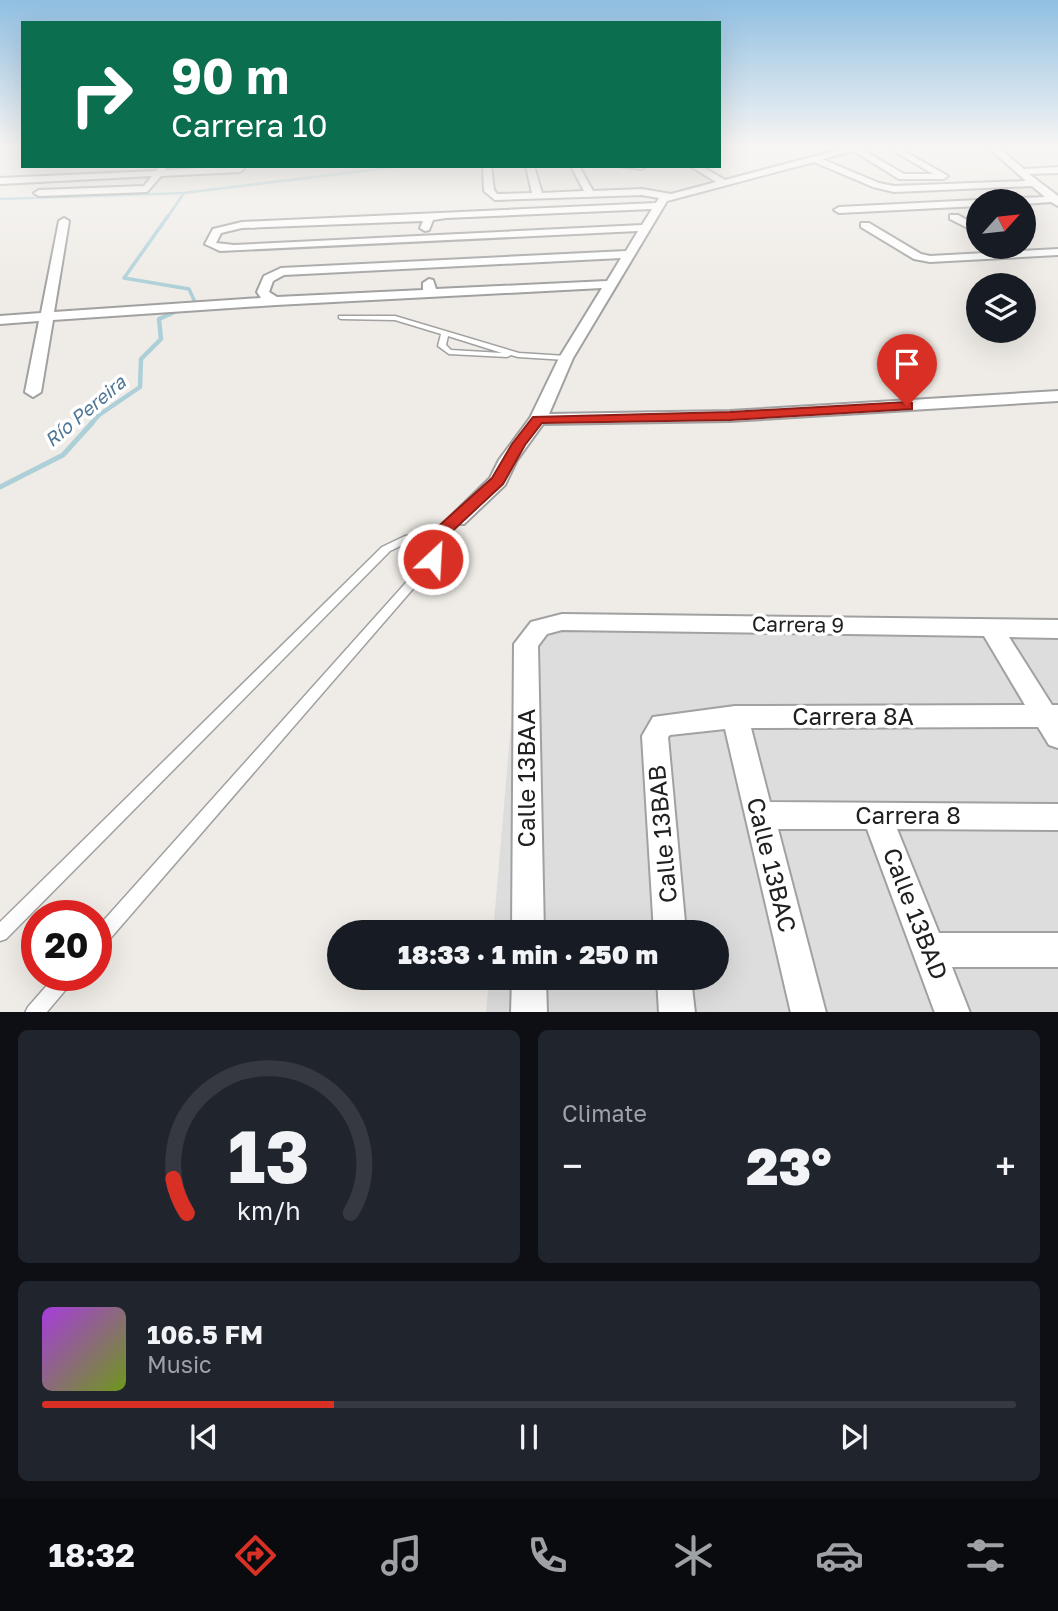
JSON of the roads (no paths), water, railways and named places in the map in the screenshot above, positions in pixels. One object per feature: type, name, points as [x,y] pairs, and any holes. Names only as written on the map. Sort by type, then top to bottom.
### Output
[{"type":"street","points":[[490,193],[493,197],[610,193]]},
{"type":"street","points":[[649,193],[671,197]]},
{"type":"street","points":[[457,520],[498,481],[513,452],[538,419],[566,358],[657,206],[663,199],[684,193]]},
{"type":"street","points":[[1036,201],[1057,201]]},
{"type":"street","points":[[839,210],[966,204]]},
{"type":"street","points":[[645,228],[234,248],[220,248],[210,243],[217,231],[242,225],[657,206]]},
{"type":"street","points":[[940,218],[966,216]]},
{"type":"street","points":[[954,217],[966,224]]},
{"type":"street","points":[[429,218],[425,226],[430,293]]},
{"type":"street","points":[[33,392],[64,221]]},
{"type":"street","points":[[884,221],[865,225],[918,257],[966,257]]},
{"type":"street","points":[[1036,253],[1058,252]]},
{"type":"street","points":[[276,301],[267,298],[263,292],[268,279],[277,273],[630,254]]},
{"type":"street","points":[[0,320],[276,301],[612,284]]},
{"type":"street","points":[[538,419],[730,416],[1058,396]]},
{"type":"street","name":"Carrera 9","points":[[539,628],[562,622],[1058,629]]},
{"type":"street","name":"Calle 13BAA","points":[[528,920],[526,644],[539,628]]},
{"type":"street","points":[[990,628],[1054,723]]},
{"type":"street","name":"Carrera 8A","points":[[655,736],[659,728],[666,723],[735,717],[1054,723]]},
{"type":"street","name":"Calle 13BAC","points":[[735,717],[808,1012]]},
{"type":"street","name":"Calle 13BAB","points":[[655,736],[669,920]]},
{"type":"street","name":"Carrera 8","points":[[759,815],[1058,817]]},
{"type":"street","name":"Calle 13BAD","points":[[877,816],[953,1012]]},
{"type":"street","points":[[929,950],[1058,950]]},
{"type":"street","points":[[528,990],[529,1012]]},
{"type":"street","points":[[675,990],[677,1012]]},
{"type":"lane","points":[[341,317],[395,318],[518,355]]},
{"type":"lane","points":[[445,332],[442,346],[449,352],[566,358]]},
{"type":"lane","points":[[0,933],[386,549],[409,538],[438,535],[457,520]]},
{"type":"lane","points":[[112,924],[433,559],[438,535]]},
{"type":"lane","points":[[35,1012],[54,991]]},
{"type":"waterway","points":[[0,199],[177,193]]},
{"type":"waterway","name":"Río Pereira","points":[[167,218],[184,193]]},
{"type":"waterway","name":"Río Pereira","points":[[168,216],[124,278],[189,289],[195,302],[190,305]]},
{"type":"waterway","name":"Río Pereira","points":[[90,425],[99,415],[140,387],[141,359],[161,339],[159,319],[181,309]]},
{"type":"waterway","name":"Río Pereira","points":[[0,487],[63,455],[92,423]]}]
